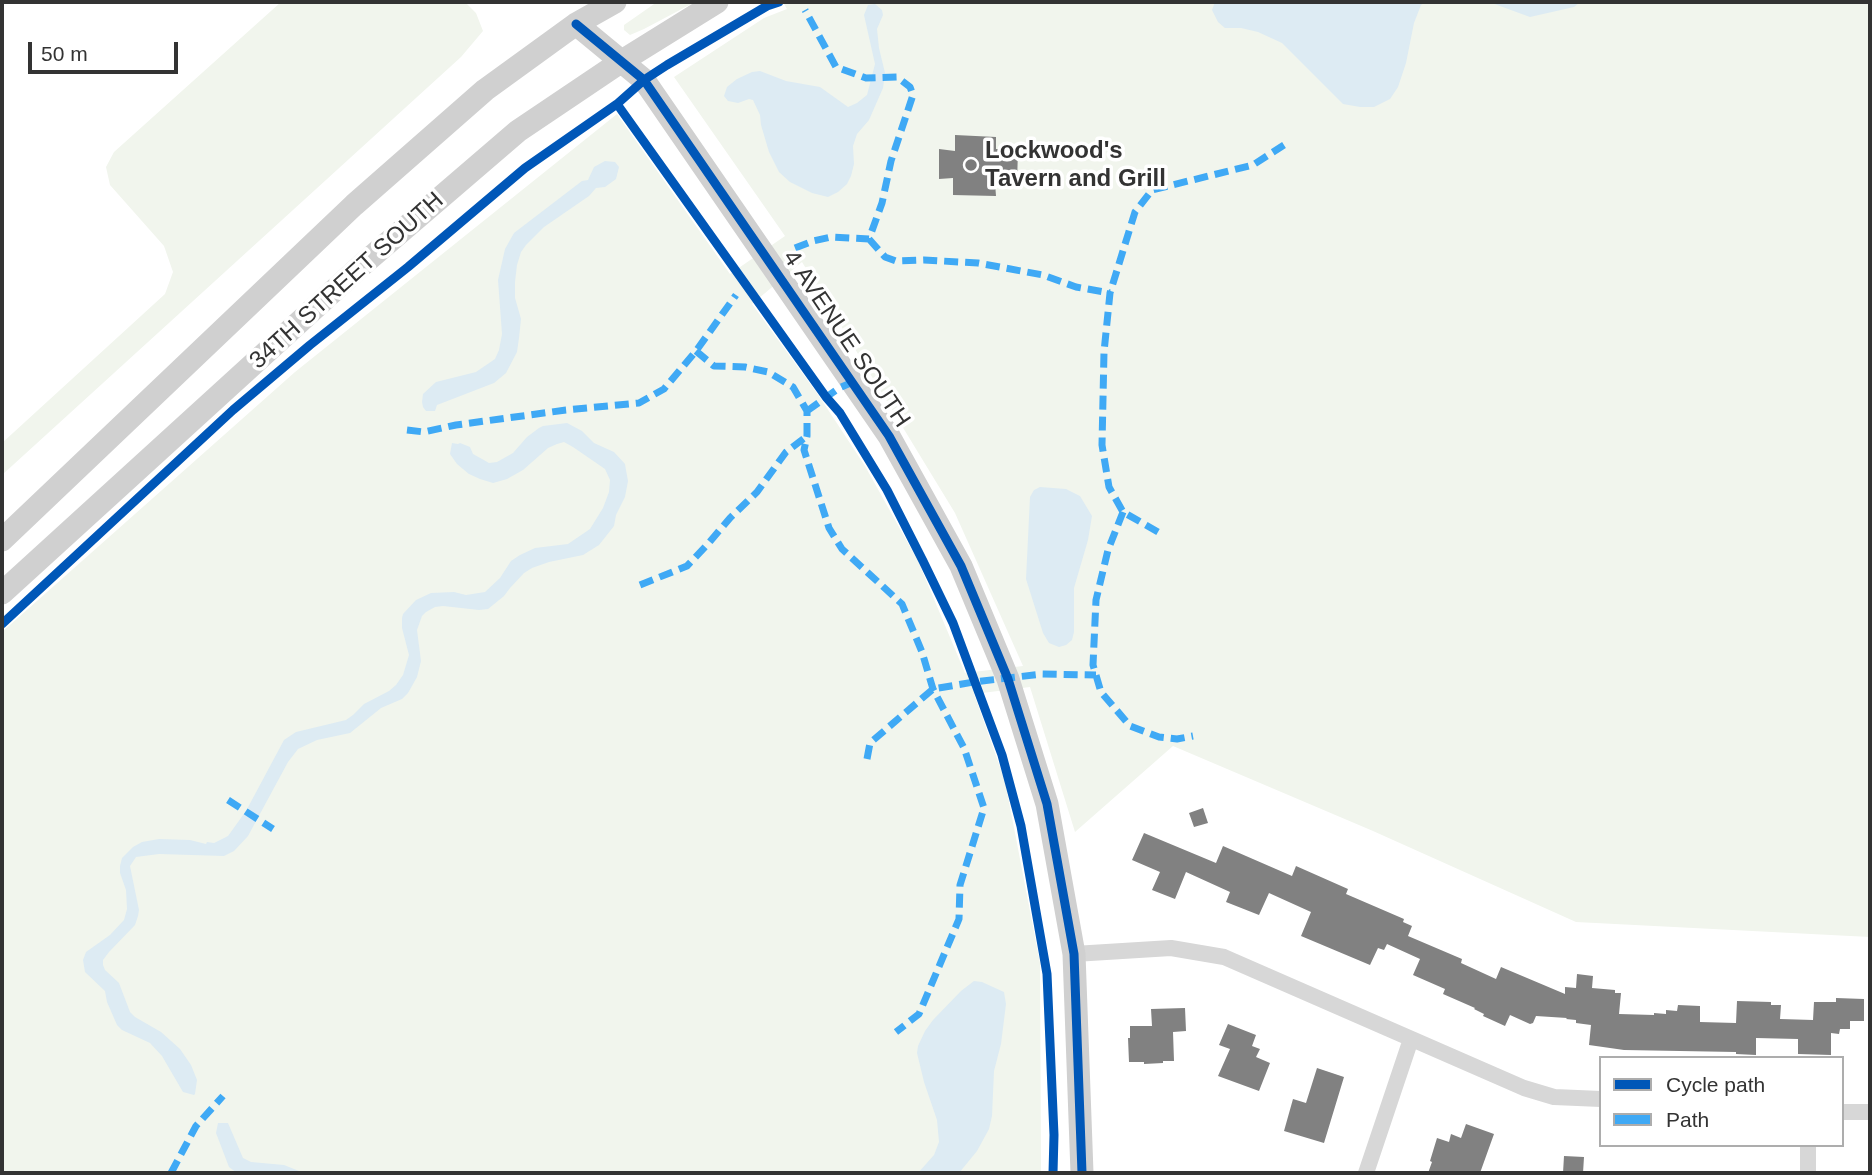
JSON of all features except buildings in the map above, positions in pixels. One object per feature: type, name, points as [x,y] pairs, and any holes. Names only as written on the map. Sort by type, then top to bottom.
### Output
[{"type":"main road","name":"34TH STREET SOUTH","points":[[2,540],[354,205],[485,90],[576,24],[615,2]]},
{"type":"main road","name":"34TH STREET SOUTH","points":[[2,593],[383,247],[518,131],[622,61],[717,2]]},
{"type":"main road","name":"4 AVENUE SOUTH","points":[[576,24],[644,80],[889,436],[961,566],[1008,679],[1047,804],[1074,954],[1083,1173]]},
{"type":"street","points":[[1074,954],[1171,948],[1224,957],[1524,1088],[1554,1097],[1599,1099]]},
{"type":"street","points":[[1366,1173],[1411,1039]]},
{"type":"street","points":[[1844,1112],[1870,1112]]},
{"type":"street","points":[[1808,1147],[1808,1173]]},
{"type":"shaded area","points":[[281,2],[465,2],[476,13],[483,31],[461,57],[2,475],[2,443],[165,294],[173,272],[164,246],[110,185],[106,167],[114,152]]},
{"type":"shaded area","points":[[657,2],[695,2],[630,35],[624,30],[624,25]]},
{"type":"shaded area","points":[[783,2],[1870,2],[1870,937],[1576,922],[1373,831],[1173,746],[1075,832],[1030,687],[974,694],[1005,781],[1040,963],[1041,1173],[2,1173],[2,632],[295,372],[617,114],[730,274],[785,236],[674,77],[764,18],[787,9]],"holes":[[[802,262],[955,513],[1023,666],[965,673],[918,561],[865,466],[819,396],[752,304]]]},
{"type":"shaded area","points":[[1215,2],[1425,2],[1421,5],[1414,23],[1398,87],[1390,99],[1374,107],[1360,107],[1343,104],[1282,43],[1258,32],[1225,28],[1218,22],[1212,10]]},
{"type":"shaded area","points":[[1489,2],[1580,2],[1574,7],[1530,17]]},
{"type":"shaded area","points":[[875,4],[882,10],[883,15],[877,29],[885,73],[883,88],[869,120],[857,134],[853,146],[854,164],[847,184],[828,197],[812,193],[790,182],[779,172],[769,152],[760,115],[753,100],[738,103],[728,101],[724,96],[727,87],[737,79],[760,71],[786,81],[820,87],[848,107],[857,103],[867,95],[875,64],[864,15],[868,5]]},
{"type":"shaded area","points":[[605,161],[615,162],[619,167],[616,179],[605,187],[596,188],[589,196],[544,227],[521,252],[515,282],[515,298],[521,319],[519,338],[517,352],[506,373],[494,383],[437,405],[435,411],[426,411],[422,402],[423,394],[436,382],[476,372],[495,359],[502,334],[498,280],[505,249],[514,233],[582,181],[588,180],[594,167]]},
{"type":"shaded area","points":[[567,423],[582,431],[594,443],[614,452],[625,464],[628,481],[625,497],[614,526],[599,545],[583,555],[532,568],[488,609],[443,606],[426,612],[417,630],[421,661],[417,677],[408,693],[402,699],[381,708],[350,733],[317,740],[298,749],[288,762],[248,836],[234,851],[224,856],[159,854],[136,857],[130,866],[138,916],[135,925],[103,960],[103,965],[119,983],[130,1012],[161,1032],[180,1049],[191,1065],[197,1080],[195,1094],[183,1092],[162,1056],[150,1043],[117,1025],[105,991],[85,972],[83,960],[86,952],[110,935],[124,920],[127,909],[126,890],[120,873],[122,858],[142,842],[159,839],[190,840],[206,844],[228,836],[246,811],[284,740],[296,732],[346,720],[364,704],[396,685],[403,675],[409,655],[402,618],[416,600],[431,593],[454,592],[466,595],[485,592],[500,578],[511,561],[520,555],[535,548],[568,544],[590,529],[603,508],[610,480],[605,469],[564,442],[548,448],[523,470],[493,483],[469,474],[450,454],[452,443],[460,443],[470,447],[473,454],[489,463],[497,462],[513,453],[539,428]]},
{"type":"shaded area","points":[[1040,487],[1066,489],[1080,496],[1092,516],[1074,588],[1072,640],[1059,647],[1049,643],[1043,633],[1026,579],[1030,497],[1034,490]]},
{"type":"shaded area","points":[[974,981],[1004,992],[1006,1004],[1001,1044],[994,1071],[989,1129],[977,1151],[959,1173],[918,1173],[934,1155],[939,1142],[937,1120],[924,1082],[917,1053],[918,1046],[933,1020]]},
{"type":"shaded area","points":[[218,1123],[228,1123],[243,1158],[251,1162],[284,1165],[304,1173],[237,1173],[229,1167],[216,1133]]},
{"type":"marked path","points":[[795,248],[831,237],[869,239],[913,95],[910,87],[897,77],[866,78],[836,67],[805,10]]},
{"type":"marked path","points":[[1158,532],[1123,512],[1109,487],[1102,445],[1104,352],[1110,293],[1135,212],[1152,190],[1253,165],[1284,145]]},
{"type":"marked path","points":[[869,239],[885,257],[896,261],[978,263],[1043,275],[1076,287],[1110,293]]},
{"type":"marked path","points":[[407,430],[424,432],[566,410],[639,403],[664,389],[696,351],[736,295]]},
{"type":"marked path","points":[[696,351],[714,366],[745,367],[768,372],[793,387],[807,411],[804,450],[829,528],[842,549],[902,604],[922,652],[933,689],[964,748],[984,808],[960,885],[959,919],[919,1014],[896,1032]]},
{"type":"marked path","points":[[807,411],[839,388],[853,382]]},
{"type":"marked path","points":[[640,585],[687,566],[757,492],[786,452],[807,436]]},
{"type":"marked path","points":[[1123,512],[1108,550],[1096,600],[1093,665],[1101,692],[1130,726],[1159,737],[1177,739],[1193,736]]},
{"type":"marked path","points":[[867,759],[870,743],[933,689],[1042,674],[1096,675]]},
{"type":"marked path","points":[[228,800],[273,829]]},
{"type":"marked path","points":[[171,1173],[196,1126],[223,1096]]},
{"type":"cycle path","points":[[2,624],[233,410],[525,168],[617,104],[644,80],[767,6],[779,2]]},
{"type":"cycle path","points":[[576,24],[644,80],[889,436],[961,566],[1008,679],[1047,804],[1074,954],[1082,1173]]},
{"type":"cycle path","points":[[617,104],[840,413],[887,490],[953,623],[1002,755],[1021,826],[1047,974],[1054,1135],[1053,1173]]},
{"type":"place","name":"Lockwood's Tavern and Grill","points":[[971,165]]}]
